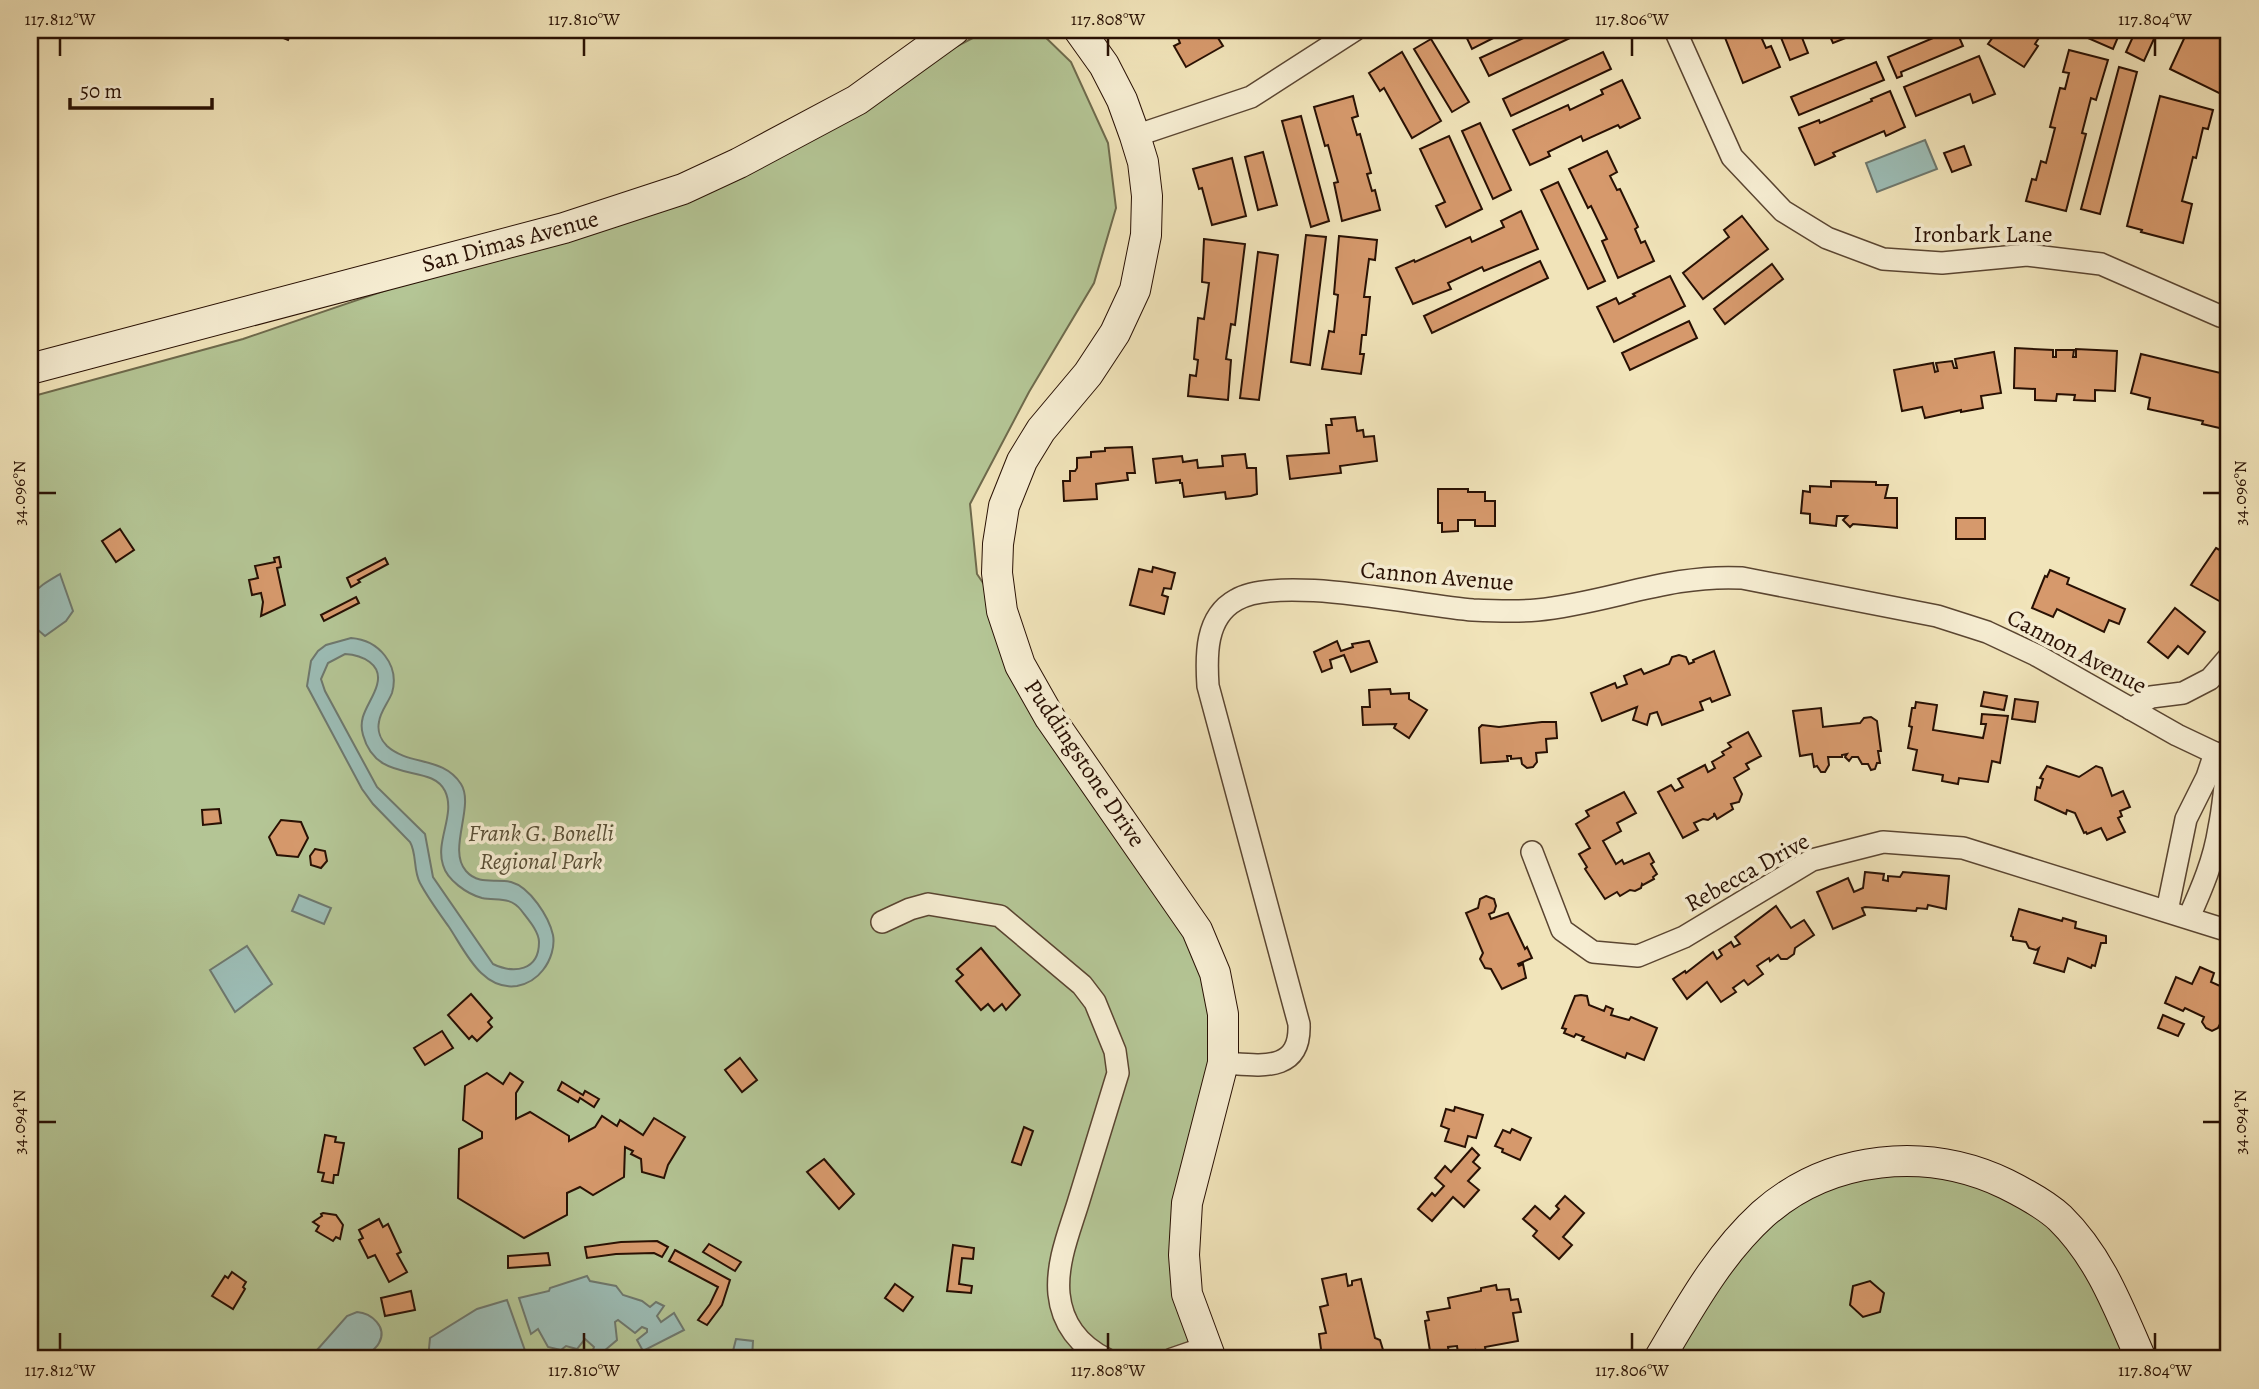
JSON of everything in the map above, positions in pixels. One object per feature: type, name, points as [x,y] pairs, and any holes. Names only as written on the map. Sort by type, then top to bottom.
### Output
[{"type":"street","name":"San Dimas Avenue","points":[[30,369],[564,228],[672,193],[739,163],[857,100],[954,30]]},
{"type":"street","name":"Puddingstone Drive","points":[[1079,30],[1104,65],[1122,100],[1135,136],[1143,162],[1147,196],[1146,235],[1135,290],[1108,343],[1088,373],[1041,430],[1022,461],[1004,506],[997,573],[1002,611],[1020,665],[1050,718],[1197,930],[1215,973],[1223,1014],[1223,1063],[1187,1203],[1184,1255],[1187,1294],[1209,1353]]},
{"type":"street","points":[[1135,136],[1251,97],[1355,30]]},
{"type":"street","name":"Ironbark Lane","points":[[1675,30],[1732,157],[1783,211],[1827,238],[1883,259],[1942,263],[2027,254],[2101,264],[2229,318]]},
{"type":"street","name":"Cannon Avenue","points":[[1223,1063],[1272,1065],[1285,1060],[1295,1049],[1300,1036],[1208,686],[1206,655],[1211,631],[1221,613],[1235,600],[1259,591],[1292,589],[1473,610],[1538,610],[1678,580],[1742,578],[1937,616],[1987,632],[2036,655],[2177,736],[2225,757]]},
{"type":"street","points":[[2131,709],[2151,697],[2183,693],[2210,678],[2229,657]]},
{"type":"street","points":[[2167,911],[2186,819],[2207,777],[2225,757]]},
{"type":"street","points":[[2189,917],[2210,870],[2220,825],[2225,757]]},
{"type":"street","name":"Rebecca Drive","points":[[1532,852],[1562,930],[1593,952],[1638,956],[1684,937],[1812,860],[1884,842],[1963,848],[2229,931]]},
{"type":"street","points":[[882,922],[928,904],[1000,916],[1082,985],[1095,1002],[1115,1051],[1118,1073],[1062,1256],[1059,1295],[1064,1316],[1076,1338],[1091,1352],[1107,1359]]},
{"type":"street","points":[[1659,1359],[1712,1271],[1735,1241],[1766,1212],[1799,1189],[1833,1173],[1896,1160],[1923,1160],[1954,1165],[2023,1193],[2058,1216],[2084,1244],[2100,1269],[2141,1359]]},
{"type":"street","points":[[1172,1359],[1209,1353]]},
{"type":"green space","name":"Frank G. Bonelli Regional Park","points":[[988,30],[1038,30],[1071,62],[1108,143],[1116,208],[1094,283],[1029,392],[970,504],[977,574],[1002,611],[1020,665],[1197,930],[1223,1014],[1187,1203],[1211,1359],[30,1359],[30,397],[243,339],[683,189]]},
{"type":"green space","points":[[1923,1160],[2058,1216],[2141,1359],[1659,1359],[1712,1271],[1799,1189]]},
{"type":"water","points":[[1925,140],[1937,169],[1877,192],[1866,163]]},
{"type":"water","points":[[60,574],[73,611],[66,621],[45,636],[30,623],[32,598],[39,588]]},
{"type":"water","points":[[351,638],[370,643],[385,656],[393,673],[394,683],[380,718],[379,729],[383,741],[396,752],[435,765],[454,775],[464,793],[459,852],[466,871],[482,880],[505,881],[518,885],[532,896],[543,912],[553,935],[553,948],[546,966],[532,980],[517,986],[505,986],[484,976],[468,958],[426,894],[418,878],[410,842],[362,789],[307,686],[311,661],[326,645]],"holes":[[[345,654],[370,662],[377,671],[377,685],[362,721],[363,735],[370,751],[391,767],[438,782],[445,791],[448,809],[441,847],[445,871],[458,886],[470,893],[482,898],[508,901],[521,910],[537,933],[539,942],[535,959],[524,968],[509,969],[493,964],[433,877],[425,834],[377,787],[321,679],[328,663]]]},
{"type":"water","points":[[299,895],[331,908],[324,924],[292,911]]},
{"type":"water","points":[[247,946],[272,984],[235,1012],[210,970]]},
{"type":"water","points":[[587,1276],[590,1281],[616,1286],[623,1295],[642,1301],[650,1307],[656,1302],[664,1306],[657,1316],[661,1322],[674,1313],[684,1330],[643,1351],[637,1340],[647,1329],[642,1327],[635,1333],[618,1320],[615,1322],[617,1340],[604,1351],[606,1357],[594,1359],[591,1355],[594,1347],[585,1339],[577,1349],[566,1346],[561,1350],[548,1347],[538,1329],[531,1334],[519,1298],[549,1291],[550,1288]]},
{"type":"water","points":[[507,1300],[528,1359],[428,1359],[430,1338],[477,1309]]},
{"type":"water","points":[[357,1312],[368,1315],[380,1326],[381,1337],[374,1349],[363,1359],[309,1359],[347,1316]]},
{"type":"water","points":[[736,1339],[753,1341],[752,1359],[731,1359]]},
{"type":"building","points":[[245,30],[262,30],[259,36]]},
{"type":"building","points":[[264,30],[292,30],[288,40]]},
{"type":"building","points":[[1175,30],[1213,30],[1223,46],[1186,67],[1174,46],[1180,43]]},
{"type":"building","points":[[1463,30],[1509,30],[1472,49]]},
{"type":"building","points":[[1541,30],[1587,30],[1489,76],[1480,58]]},
{"type":"building","points":[[1722,30],[1758,30],[1766,48],[1771,46],[1780,67],[1743,83]]},
{"type":"building","points":[[1778,30],[1799,30],[1808,53],[1790,60]]},
{"type":"building","points":[[1827,30],[1849,30],[1851,36],[1833,43]]},
{"type":"building","points":[[1863,30],[1880,30],[1866,36]]},
{"type":"building","points":[[1956,30],[1963,46],[1901,72],[1902,76],[1897,78],[1888,57]]},
{"type":"building","points":[[1998,30],[2044,30],[2035,44],[2038,46],[2024,67],[1988,44]]},
{"type":"building","points":[[2121,30],[2113,49],[2074,32]]},
{"type":"building","points":[[2136,30],[2158,30],[2144,61],[2126,52]]},
{"type":"building","points":[[2188,30],[2229,30],[2229,60],[2224,71],[2229,73],[2229,76],[2221,94],[2170,69]]},
{"type":"building","points":[[1431,39],[1469,102],[1452,112],[1414,49]]},
{"type":"building","points":[[2069,50],[2108,60],[2096,100],[2091,98],[2082,133],[2086,134],[2066,211],[2026,201],[2032,179],[2036,180],[2041,161],[2046,163],[2055,128],[2050,127],[2060,88],[2065,89],[2069,73],[2063,72]]},
{"type":"building","points":[[1402,52],[1441,121],[1412,138],[1384,88],[1380,91],[1369,73]]},
{"type":"building","points":[[1603,52],[1611,69],[1511,116],[1503,99]]},
{"type":"building","points":[[1979,56],[1995,94],[1973,103],[1970,94],[1916,116],[1904,87]]},
{"type":"building","points":[[1876,62],[1884,80],[1799,115],[1791,97]]},
{"type":"building","points":[[2119,67],[2137,72],[2100,214],[2081,209]]},
{"type":"building","points":[[1622,80],[1640,118],[1583,141],[1581,136],[1548,152],[1550,156],[1530,165],[1513,130],[1568,105],[1570,110],[1603,94],[1601,90]]},
{"type":"building","points":[[1890,91],[1905,127],[1886,136],[1884,131],[1833,153],[1835,156],[1815,165],[1799,128],[1819,120],[1820,123]]},
{"type":"building","points":[[1353,96],[1358,116],[1352,118],[1357,135],[1360,134],[1371,173],[1367,174],[1380,210],[1342,221],[1334,183],[1338,182],[1314,107]]},
{"type":"building","points":[[2160,96],[2213,110],[2208,129],[2203,128],[2196,158],[2193,157],[2182,201],[2192,204],[2183,243],[2127,226]]},
{"type":"building","points":[[1301,116],[1329,221],[1311,227],[1282,121]]},
{"type":"building","points":[[1480,123],[1511,190],[1493,199],[1462,131]]},
{"type":"building","points":[[1449,136],[1482,209],[1446,227],[1436,206],[1445,202],[1420,149]]},
{"type":"building","points":[[1964,146],[1971,165],[1952,172],[1944,153]]},
{"type":"building","points":[[1607,151],[1617,172],[1610,176],[1617,190],[1620,189],[1638,227],[1635,229],[1641,243],[1645,241],[1654,261],[1618,278],[1602,241],[1607,239],[1569,169]]},
{"type":"building","points":[[1263,152],[1277,205],[1258,210],[1245,157]]},
{"type":"building","points":[[1232,158],[1246,216],[1212,225],[1202,188],[1199,189],[1193,169]]},
{"type":"building","points":[[1558,182],[1605,281],[1588,289],[1541,190]]},
{"type":"building","points":[[1521,211],[1538,249],[1484,271],[1482,267],[1448,283],[1451,289],[1413,304],[1396,268],[1470,237],[1472,242],[1504,227],[1501,221]]},
{"type":"building","points":[[1742,216],[1768,249],[1703,299],[1683,273],[1729,237],[1724,230]]},
{"type":"building","points":[[1306,235],[1326,237],[1310,365],[1291,362]]},
{"type":"building","points":[[1339,236],[1377,240],[1375,260],[1369,259],[1364,297],[1370,297],[1366,335],[1362,335],[1360,354],[1364,354],[1361,374],[1322,369],[1329,331],[1334,332]]},
{"type":"building","points":[[1204,239],[1245,244],[1235,325],[1231,324],[1226,359],[1231,360],[1228,400],[1188,396],[1190,375],[1196,376],[1198,360],[1194,359],[1198,318],[1204,319],[1209,283],[1202,282]]},
{"type":"building","points":[[2226,247],[2229,247],[2229,268],[2223,267]]},
{"type":"building","points":[[1258,252],[1278,255],[1259,400],[1240,398]]},
{"type":"building","points":[[1540,261],[1548,278],[1432,333],[1424,316]]},
{"type":"building","points":[[1772,264],[1783,279],[1725,324],[1714,309]]},
{"type":"building","points":[[1670,276],[1685,306],[1614,342],[1597,307],[1616,298],[1619,304]]},
{"type":"building","points":[[1689,321],[1697,338],[1630,370],[1622,353]]},
{"type":"building","points":[[2015,348],[2053,350],[2053,357],[2056,357],[2056,350],[2074,350],[2073,357],[2076,357],[2076,349],[2117,351],[2115,391],[2095,390],[2095,401],[2074,400],[2075,395],[2057,394],[2056,401],[2035,400],[2035,389],[2014,388]]},
{"type":"building","points":[[1994,352],[2001,393],[1981,396],[1983,408],[1925,418],[1922,407],[1902,411],[1894,370],[1933,363],[1935,372],[1938,371],[1936,363],[1952,361],[1954,368],[1957,368],[1955,359]]},
{"type":"building","points":[[2141,354],[2229,375],[2229,418],[2224,429],[2202,424],[2203,421],[2148,409],[2150,398],[2131,393]]},
{"type":"building","points":[[1355,417],[1357,431],[1363,430],[1364,437],[1374,436],[1377,461],[1340,466],[1341,473],[1290,479],[1287,456],[1329,453],[1326,425],[1332,425],[1331,419]]},
{"type":"building","points":[[1132,447],[1135,473],[1127,473],[1128,480],[1096,484],[1097,499],[1064,501],[1063,481],[1070,481],[1070,471],[1077,468],[1077,458],[1091,457],[1091,452],[1105,451],[1105,448]]},
{"type":"building","points":[[1245,454],[1247,468],[1256,468],[1257,494],[1251,496],[1226,499],[1225,492],[1184,497],[1180,480],[1156,483],[1153,459],[1182,456],[1183,462],[1197,460],[1198,468],[1223,466],[1222,456]]},
{"type":"building","points":[[1831,481],[1876,482],[1876,485],[1888,485],[1885,498],[1897,498],[1897,528],[1853,524],[1850,527],[1843,520],[1847,516],[1837,516],[1836,526],[1810,523],[1810,514],[1801,513],[1803,491],[1810,492],[1810,486],[1831,487]]},
{"type":"building","points":[[1438,489],[1485,492],[1485,501],[1495,501],[1495,526],[1475,526],[1475,520],[1458,520],[1458,531],[1442,532],[1442,523],[1438,523]]},
{"type":"building","points":[[1956,518],[1985,518],[1985,539],[1956,539]]},
{"type":"building","points":[[120,529],[134,550],[116,562],[102,541]]},
{"type":"building","points":[[2216,548],[2229,555],[2229,588],[2221,602],[2191,585]]},
{"type":"building","points":[[279,557],[281,567],[277,568],[285,605],[261,616],[261,593],[252,595],[249,580],[258,578],[255,566],[275,562],[274,558]]},
{"type":"building","points":[[385,558],[388,564],[358,580],[360,582],[351,587],[347,578]]},
{"type":"building","points":[[1153,567],[1175,573],[1171,589],[1164,588],[1162,595],[1168,597],[1164,614],[1130,605],[1139,569],[1152,572]]},
{"type":"building","points":[[2050,570],[2069,578],[2067,584],[2125,609],[2119,624],[2109,620],[2104,632],[2057,609],[2053,617],[2032,608]]},
{"type":"building","points":[[356,597],[359,603],[324,621],[321,615]]},
{"type":"building","points":[[2175,608],[2205,632],[2188,654],[2178,646],[2168,658],[2148,642]]},
{"type":"building","points":[[1337,641],[1341,651],[1353,647],[1352,644],[1369,641],[1377,662],[1351,672],[1344,655],[1330,660],[1332,668],[1322,672],[1314,652]]},
{"type":"building","points":[[1714,651],[1730,695],[1712,702],[1710,698],[1700,702],[1703,710],[1662,725],[1657,712],[1650,714],[1647,725],[1633,720],[1637,707],[1602,721],[1591,693],[1615,683],[1617,688],[1627,684],[1624,676],[1641,669],[1644,674],[1669,664],[1672,657],[1686,657],[1689,664]]},
{"type":"building","points":[[1390,689],[1391,694],[1409,693],[1409,699],[1427,710],[1409,738],[1394,728],[1396,724],[1363,725],[1362,707],[1370,707],[1369,690]]},
{"type":"building","points":[[1984,692],[2007,696],[2004,710],[1981,706]]},
{"type":"building","points":[[2015,699],[2038,702],[2035,722],[2012,719]]},
{"type":"building","points":[[1916,702],[1937,705],[1933,730],[1983,738],[1986,724],[1981,724],[1982,714],[2008,716],[2000,763],[1992,761],[1988,782],[1959,778],[1958,784],[1942,781],[1943,775],[1913,770],[1917,750],[1908,748],[1912,708],[1915,708]]},
{"type":"building","points":[[1821,708],[1823,727],[1860,723],[1864,718],[1871,717],[1877,721],[1881,751],[1878,751],[1880,763],[1877,763],[1875,769],[1871,770],[1868,764],[1862,764],[1858,757],[1852,757],[1849,761],[1845,757],[1847,754],[1842,757],[1828,757],[1829,765],[1825,772],[1821,772],[1817,766],[1814,767],[1812,754],[1800,756],[1793,711]]},
{"type":"building","points":[[1556,722],[1557,738],[1546,739],[1547,752],[1536,753],[1537,762],[1533,767],[1527,768],[1522,764],[1521,758],[1511,759],[1511,756],[1507,756],[1508,761],[1481,763],[1479,728],[1482,725],[1499,727]]},
{"type":"building","points":[[1748,732],[1761,756],[1746,764],[1749,769],[1734,778],[1742,794],[1739,802],[1731,804],[1733,809],[1717,819],[1714,813],[1708,820],[1694,823],[1698,830],[1683,838],[1658,792],[1671,785],[1675,791],[1683,787],[1678,779],[1705,765],[1708,772],[1715,768],[1712,762],[1731,747],[1728,743]]},
{"type":"building","points":[[2047,766],[2079,777],[2096,766],[2102,768],[2112,796],[2123,791],[2130,807],[2120,811],[2122,816],[2118,818],[2125,832],[2107,840],[2101,828],[2084,833],[2075,813],[2067,810],[2066,814],[2035,800],[2037,787],[2040,788],[2043,779],[2040,778]]},
{"type":"building","points":[[1624,792],[1636,813],[1617,823],[1621,831],[1603,841],[1616,864],[1622,860],[1624,864],[1649,853],[1657,874],[1654,879],[1642,884],[1641,888],[1635,891],[1630,890],[1620,896],[1617,892],[1605,899],[1585,869],[1587,867],[1579,854],[1590,848],[1576,824],[1589,816],[1586,811]]},
{"type":"building","points":[[219,809],[221,823],[203,825],[202,810]]},
{"type":"building","points":[[281,820],[301,822],[308,838],[298,857],[277,855],[269,837]]},
{"type":"building","points":[[315,849],[325,851],[327,861],[321,868],[311,865],[310,856]]},
{"type":"building","points":[[1865,872],[1884,874],[1883,880],[1888,881],[1888,876],[1900,877],[1903,872],[1949,876],[1946,909],[1928,905],[1927,909],[1917,908],[1916,911],[1865,907],[1862,908],[1865,915],[1833,929],[1817,892],[1848,878],[1854,892],[1863,888]]},
{"type":"building","points":[[1486,896],[1494,899],[1496,906],[1494,912],[1489,914],[1491,919],[1508,913],[1532,958],[1518,964],[1523,964],[1526,978],[1502,989],[1491,969],[1485,968],[1480,959],[1483,953],[1466,913],[1478,908],[1480,899]]},
{"type":"building","points":[[1776,906],[1791,928],[1804,920],[1814,935],[1795,948],[1794,954],[1787,959],[1781,959],[1778,955],[1757,966],[1763,974],[1748,985],[1744,980],[1733,988],[1736,992],[1721,1002],[1707,982],[1687,999],[1673,979],[1685,971],[1686,973],[1713,952],[1717,959],[1722,955],[1719,950],[1731,942],[1734,947],[1740,944],[1735,937]]},
{"type":"building","points":[[2019,909],[2062,921],[2063,918],[2076,922],[2075,928],[2106,936],[2106,943],[2101,943],[2095,966],[2092,965],[2091,968],[2068,958],[2064,972],[2034,963],[2039,948],[2029,948],[2026,942],[2013,940],[2011,936]]},
{"type":"building","points":[[981,948],[1020,995],[1006,1010],[1002,1004],[994,1011],[988,1004],[981,1010],[956,981],[963,975],[957,969]]},
{"type":"building","points":[[2200,967],[2214,973],[2211,982],[2229,990],[2229,1023],[2222,1020],[2218,1028],[2212,1031],[2202,1022],[2204,1017],[2165,1003],[2176,977],[2192,984]]},
{"type":"building","points":[[471,994],[492,1018],[488,1022],[492,1027],[477,1041],[472,1036],[469,1039],[448,1015]]},
{"type":"building","points":[[1575,996],[1587,996],[1589,1005],[1604,1011],[1606,1006],[1613,1009],[1611,1015],[1629,1020],[1631,1017],[1657,1028],[1644,1060],[1627,1053],[1625,1058],[1582,1040],[1584,1037],[1564,1033],[1566,1029],[1562,1028]]},
{"type":"building","points":[[2163,1015],[2184,1024],[2178,1036],[2158,1028]]},
{"type":"building","points":[[442,1031],[453,1048],[425,1065],[414,1048]]},
{"type":"building","points":[[740,1058],[757,1080],[742,1092],[725,1070]]},
{"type":"building","points":[[487,1073],[503,1084],[510,1073],[523,1082],[516,1093],[516,1119],[530,1112],[569,1136],[569,1141],[595,1127],[602,1116],[617,1126],[620,1120],[643,1135],[654,1118],[685,1137],[668,1165],[664,1178],[642,1172],[641,1159],[625,1147],[624,1177],[593,1195],[580,1187],[567,1193],[567,1215],[524,1238],[458,1198],[459,1149],[482,1138],[482,1132],[463,1120],[465,1086]]},
{"type":"building","points":[[562,1082],[583,1095],[585,1091],[599,1099],[594,1107],[580,1098],[578,1102],[558,1090]]},
{"type":"building","points":[[1455,1107],[1483,1115],[1476,1138],[1468,1136],[1465,1147],[1445,1141],[1449,1129],[1441,1126],[1446,1109],[1454,1111]]},
{"type":"building","points":[[1024,1127],[1033,1131],[1021,1165],[1012,1162]]},
{"type":"building","points":[[1512,1129],[1531,1138],[1520,1160],[1495,1146],[1503,1130],[1510,1133]]},
{"type":"building","points":[[325,1135],[336,1137],[335,1142],[344,1143],[338,1175],[334,1175],[333,1183],[322,1181],[324,1173],[318,1172]]},
{"type":"building","points":[[1472,1148],[1479,1155],[1473,1162],[1480,1168],[1468,1181],[1479,1190],[1464,1207],[1453,1197],[1432,1221],[1418,1209],[1432,1193],[1435,1196],[1444,1186],[1435,1178],[1445,1166],[1451,1172]]},
{"type":"building","points":[[824,1159],[854,1194],[839,1209],[807,1172]]},
{"type":"building","points":[[1565,1196],[1584,1213],[1563,1237],[1572,1245],[1559,1259],[1533,1236],[1537,1231],[1523,1219],[1535,1206],[1550,1219]]},
{"type":"building","points":[[323,1213],[336,1215],[343,1225],[340,1239],[336,1237],[333,1241],[316,1231],[319,1226],[313,1222]]},
{"type":"building","points":[[379,1219],[383,1227],[388,1224],[401,1252],[397,1254],[407,1272],[389,1282],[375,1255],[368,1258],[359,1240],[363,1238],[359,1230]]},
{"type":"building","points":[[657,1241],[668,1247],[662,1257],[654,1253],[587,1258],[585,1247],[621,1242]]},
{"type":"building","points":[[709,1244],[741,1262],[735,1271],[703,1252]]},
{"type":"building","points":[[953,1245],[974,1248],[973,1259],[962,1258],[959,1284],[972,1286],[971,1293],[947,1291]]},
{"type":"building","points":[[675,1250],[730,1280],[722,1305],[707,1325],[698,1320],[718,1287],[669,1261]]},
{"type":"building","points":[[548,1253],[550,1265],[508,1268],[508,1256]]},
{"type":"building","points":[[232,1272],[246,1282],[243,1287],[245,1289],[233,1309],[212,1296],[225,1276],[228,1278]]},
{"type":"building","points":[[1346,1274],[1348,1286],[1352,1285],[1352,1281],[1361,1279],[1375,1338],[1380,1340],[1384,1353],[1377,1355],[1376,1351],[1363,1354],[1363,1351],[1359,1351],[1361,1359],[1322,1357],[1319,1334],[1326,1333],[1320,1307],[1328,1305],[1322,1279]]},
{"type":"building","points":[[1870,1281],[1884,1293],[1880,1312],[1863,1317],[1850,1305],[1853,1286]]},
{"type":"building","points":[[895,1284],[913,1297],[903,1311],[885,1298]]},
{"type":"building","points":[[1496,1285],[1497,1290],[1509,1289],[1511,1300],[1518,1299],[1521,1312],[1513,1313],[1518,1341],[1485,1347],[1486,1353],[1476,1355],[1475,1350],[1458,1353],[1457,1346],[1448,1347],[1449,1354],[1431,1357],[1425,1321],[1429,1320],[1427,1312],[1450,1308],[1448,1298]]},
{"type":"building","points":[[411,1291],[415,1310],[385,1316],[381,1298]]}]
